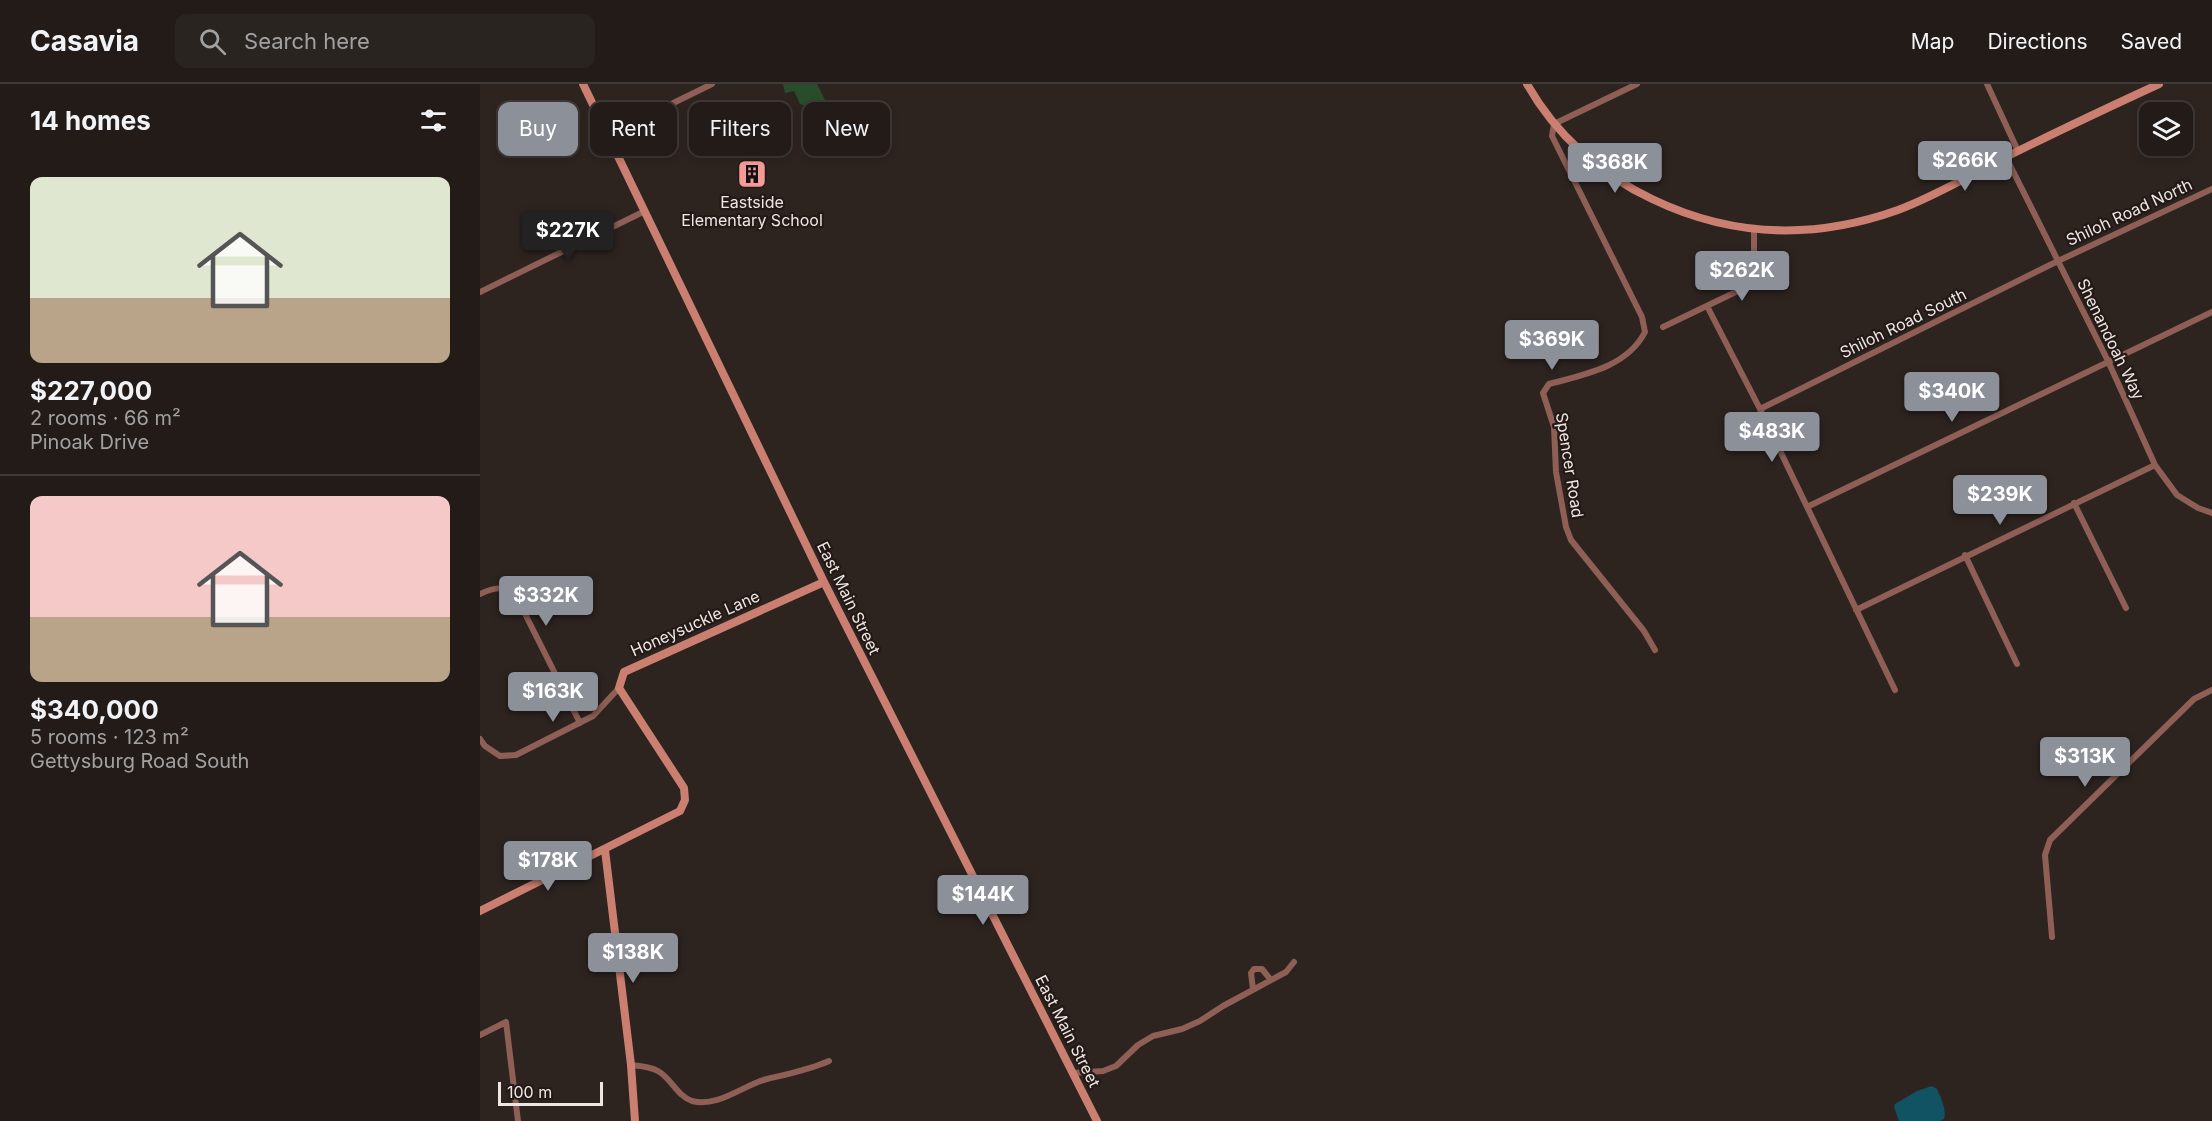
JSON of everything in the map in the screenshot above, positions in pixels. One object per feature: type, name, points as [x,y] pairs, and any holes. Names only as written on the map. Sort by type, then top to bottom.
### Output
[{"type":"street","name":"East Main Street","points":[[583,84],[592,102]]},
{"type":"street","points":[[675,102],[712,84]]},
{"type":"street","points":[[1527,84],[1554,124],[1604,171],[1641,194],[1689,215],[1754,230],[1800,231],[1851,224],[1899,209],[2159,84]]},
{"type":"street","points":[[1554,124],[1637,84]]},
{"type":"street","points":[[1987,84],[2018,151]]},
{"type":"street","name":"Spencer Road","points":[[1554,124],[1552,136],[1558,151],[1645,326],[1645,332],[1636,346],[1612,363],[1587,375],[1549,384],[1543,393],[1554,427],[1556,472],[1566,527],[1571,540],[1644,631],[1655,650]]},
{"type":"street","name":"East Main Street","points":[[618,156],[915,766],[1097,1121]]},
{"type":"street","name":"Shenandoah Way","points":[[2006,157],[2108,361],[2155,465],[2177,495],[2198,508],[2212,513]]},
{"type":"street","name":"Shiloh Road North","points":[[2058,261],[2212,189]]},
{"type":"street","points":[[480,292],[645,211]]},
{"type":"street","points":[[1664,327],[1744,288],[1754,272],[1754,230]]},
{"type":"street","name":"Shiloh Road South","points":[[1760,410],[2058,261]]},
{"type":"street","points":[[1707,306],[1760,410],[1895,690]]},
{"type":"street","points":[[1807,507],[2212,312]]},
{"type":"street","points":[[1856,610],[1965,555],[2155,465]]},
{"type":"street","points":[[2074,503],[2126,608]]},
{"type":"street","points":[[1965,555],[2017,664]]},
{"type":"street","name":"Honeysuckle Lane","points":[[619,688],[624,672],[824,582]]},
{"type":"street","points":[[480,594],[494,587],[504,587],[515,594],[580,723]]},
{"type":"street","points":[[480,739],[484,746],[500,756],[516,755],[593,716],[619,688],[679,778],[684,788],[685,800],[680,811],[480,911]]},
{"type":"street","points":[[2052,937],[2045,855],[2050,840],[2194,699],[2212,690]]},
{"type":"street","points":[[605,850],[631,1065],[635,1121]]},
{"type":"street","points":[[1074,1073],[1103,1071],[1116,1066],[1138,1045],[1153,1036],[1182,1029],[1200,1021],[1286,972],[1294,962]]},
{"type":"street","points":[[1253,989],[1251,973],[1254,969],[1262,969],[1271,980]]},
{"type":"street","points":[[480,1035],[506,1022],[518,1121]]},
{"type":"street","points":[[631,1065],[659,1071],[681,1095],[692,1101],[706,1102],[730,1095],[765,1080],[829,1061]]},
{"type":"green space","points":[[783,84],[817,84],[826,102],[803,102],[803,105],[800,104],[794,91],[785,93]]},
{"type":"water","points":[[1932,1086],[1937,1089],[1942,1100],[1944,1119],[1940,1121],[1899,1121],[1895,1104],[1917,1091]]},
{"type":"place","name":"Eastside Elementary School","points":[[752,174]]}]
